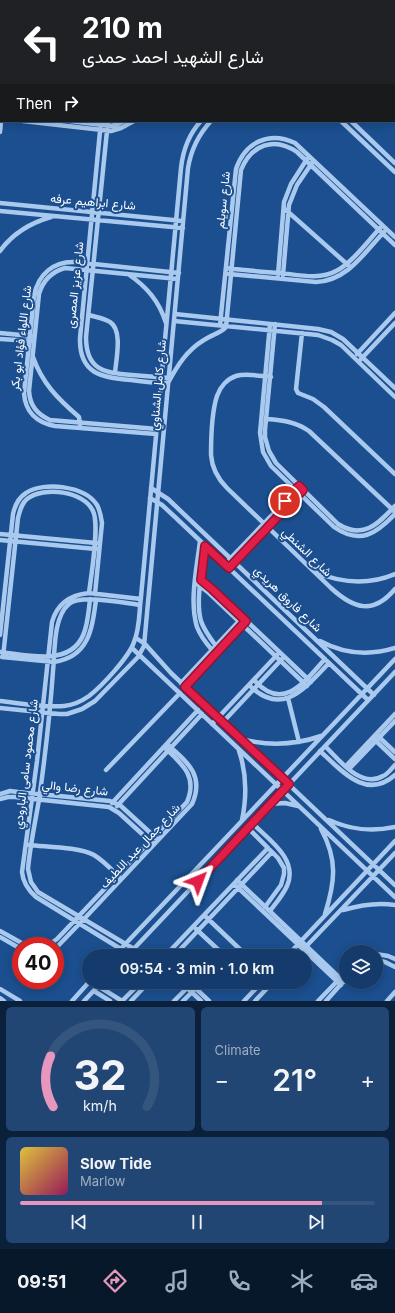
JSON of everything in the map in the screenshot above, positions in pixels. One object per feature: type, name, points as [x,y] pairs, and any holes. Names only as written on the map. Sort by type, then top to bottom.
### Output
[{"type":"street","points":[[0,132],[1,122]]},
{"type":"street","points":[[38,122],[100,130],[107,126],[116,125],[122,122]]},
{"type":"street","points":[[80,128],[81,122],[101,123],[118,130],[132,122]]},
{"type":"street","name":"شارع كامل الشناوي","points":[[0,701],[50,706],[71,705],[89,696],[120,664],[132,648],[136,638],[141,599],[181,168],[184,148],[193,130],[200,122]]},
{"type":"street","name":"شارع كامل الشناوي","points":[[140,655],[145,644],[178,273],[190,159],[196,141],[210,122]]},
{"type":"street","points":[[343,122],[395,172]]},
{"type":"street","points":[[352,122],[395,162]]},
{"type":"street","name":"شارع عزيز المصرى","points":[[101,123],[80,342],[82,355],[85,363],[91,369],[106,378],[168,384]]},
{"type":"street","name":"شارع عزيز المصرى","points":[[107,126],[86,337],[88,352],[96,365],[102,370],[114,373],[169,378]]},
{"type":"street","name":"شارع سويلم","points":[[220,325],[236,168],[244,152],[260,140],[274,138],[288,140],[295,143],[395,237]]},
{"type":"street","name":"شارع سويلم","points":[[227,326],[240,177],[247,158],[257,149],[264,146],[278,144],[291,148],[395,245]]},
{"type":"street","points":[[280,276],[283,209],[288,190],[309,156]]},
{"type":"street","points":[[280,276],[288,212],[294,191],[314,160]]},
{"type":"street","name":"شارع ابراهيم عرفه","points":[[0,203],[183,221]]},
{"type":"street","points":[[283,209],[349,265]]},
{"type":"street","name":"شارع ابراهيم عرفه","points":[[0,211],[183,228]]},
{"type":"street","points":[[0,251],[9,240],[25,227],[53,216]]},
{"type":"street","points":[[226,268],[232,271],[280,276],[316,282],[329,280],[341,275],[383,225]]},
{"type":"street","points":[[349,265],[387,229]]},
{"type":"street","name":"شارع اللواء فؤاد ابو بكر","points":[[156,432],[80,425],[47,424],[40,421],[28,410],[24,393],[32,338],[35,290],[41,278],[51,268],[70,262],[127,273],[178,279]]},
{"type":"street","name":"شارع اللواء فؤاد ابو بكر","points":[[94,267],[178,273]]},
{"type":"street","points":[[225,273],[232,271]]},
{"type":"street","points":[[127,273],[150,293],[158,304],[166,324]]},
{"type":"street","points":[[354,358],[395,313]]},
{"type":"street","points":[[175,314],[275,324],[331,332],[343,339],[395,388]]},
{"type":"street","points":[[89,316],[110,322],[116,328],[118,336],[114,373]]},
{"type":"street","points":[[358,362],[395,322],[390,318]]},
{"type":"street","points":[[174,321],[318,335],[332,340],[354,358],[395,397]]},
{"type":"street","points":[[270,324],[265,437],[269,451],[276,463],[299,490]]},
{"type":"street","points":[[267,418],[290,421],[303,427],[394,510],[373,527],[361,530],[349,529],[338,524],[271,466],[266,459],[261,444],[260,432],[275,324]]},
{"type":"street","points":[[168,384],[179,364],[194,347],[203,340],[224,330],[227,326]]},
{"type":"street","points":[[0,333],[32,338]]},
{"type":"street","points":[[302,333],[296,389],[298,394],[321,404],[395,474]]},
{"type":"street","points":[[0,339],[32,338]]},
{"type":"street","name":"شارع اللواء فؤاد ابو بكر","points":[[32,338],[33,355],[29,391],[33,408],[38,413],[50,420],[80,425]]},
{"type":"street","points":[[33,355],[39,371],[47,385],[57,398],[79,417],[80,425]]},
{"type":"street","name":"شارع الشنطي","points":[[268,377],[236,376],[230,379],[220,389],[215,405],[211,455],[214,470],[222,483],[339,596],[355,606],[369,606],[376,604],[395,589]]},
{"type":"street","name":"شارع فاروق هريدي","points":[[151,488],[173,504],[374,695]]},
{"type":"street","points":[[0,635],[13,535],[23,504],[36,494],[47,490],[74,489],[82,492],[94,502],[101,515],[102,523],[95,594]]},
{"type":"street","points":[[47,490],[73,495],[85,500],[96,518],[89,593]]},
{"type":"street","points":[[227,566],[299,490]]},
{"type":"street","name":"شارع فاروق هريدي","points":[[150,498],[166,509],[368,700]]},
{"type":"street","points":[[0,534],[100,543]]},
{"type":"street","points":[[0,540],[99,549]]},
{"type":"street","points":[[12,541],[2,655],[54,659],[61,661],[74,654],[88,638],[96,600]]},
{"type":"street","points":[[200,541],[194,602],[196,623],[200,633],[212,650]]},
{"type":"street","points":[[205,546],[199,608],[201,621],[205,631],[216,646]]},
{"type":"street","points":[[312,570],[325,576],[352,582],[374,581],[395,574]]},
{"type":"street","points":[[196,577],[212,589],[280,661],[303,682],[309,684]]},
{"type":"street","points":[[196,583],[280,653],[307,678],[309,684]]},
{"type":"street","name":"شارع محمود سامى البارودي","points":[[121,949],[36,897],[25,884],[22,872],[44,705],[52,622],[57,609],[74,595],[89,593],[141,599]]},
{"type":"street","points":[[54,659],[71,650],[82,636],[85,630],[90,599]]},
{"type":"street","name":"شارع محمود سامى البارودي","points":[[134,949],[44,896],[34,887],[29,876],[28,869],[50,713],[57,627],[62,613],[69,604],[79,600],[90,599],[140,605]]},
{"type":"street","points":[[181,683],[212,650],[243,621]]},
{"type":"street","points":[[185,687],[243,621]]},
{"type":"street","points":[[82,636],[88,638]]},
{"type":"street","points":[[136,638],[145,644],[160,662],[185,687],[395,885]]},
{"type":"street","points":[[314,638],[329,646],[351,653],[374,653],[395,648]]},
{"type":"street","points":[[132,648],[395,897]]},
{"type":"street","points":[[212,724],[280,653]]},
{"type":"street","points":[[0,708],[67,714],[82,709],[89,706],[140,655]]},
{"type":"street","points":[[223,722],[284,657]]},
{"type":"street","points":[[121,949],[395,659]]},
{"type":"street","points":[[254,680],[267,691],[281,694],[292,691],[327,661]]},
{"type":"street","points":[[249,685],[253,690],[269,699],[277,700],[288,698],[297,694],[309,684],[327,661]]},
{"type":"street","points":[[134,949],[395,672]]},
{"type":"street","points":[[106,770],[180,693]]},
{"type":"street","points":[[288,698],[299,742]]},
{"type":"street","points":[[114,809],[200,712]]},
{"type":"street","points":[[348,767],[395,714]]},
{"type":"street","points":[[376,737],[395,721]]},
{"type":"street","points":[[240,738],[269,744],[299,742],[322,736]]},
{"type":"street","points":[[376,737],[395,752]]},
{"type":"street","points":[[376,737],[395,759]]},
{"type":"street","points":[[325,746],[355,774],[363,778],[377,779],[385,775],[395,766]]},
{"type":"street","points":[[109,806],[168,747]]},
{"type":"street","name":"شارع جمال عبد اللطيف","points":[[79,916],[118,876],[189,809],[195,797],[197,782],[192,768],[168,747]]},
{"type":"street","points":[[239,749],[244,766],[246,784],[246,796],[242,820]]},
{"type":"street","points":[[320,751],[351,779],[362,784],[373,785],[385,782],[395,775]]},
{"type":"street","points":[[37,761],[44,761]]},
{"type":"street","points":[[351,779],[355,774]]},
{"type":"street","name":"شارع رضا والي","points":[[0,794],[10,791],[33,796]]},
{"type":"street","name":"شارع رضا والي","points":[[39,796],[109,806],[155,841]]},
{"type":"street","name":"شارع رضا والي","points":[[0,799],[8,797],[39,796],[106,800],[118,804],[155,841]]},
{"type":"street","points":[[270,804],[285,803],[301,808]]},
{"type":"street","points":[[324,818],[359,830],[395,827]]},
{"type":"street","points":[[252,823],[282,853],[289,866],[290,872],[288,885],[270,911]]},
{"type":"street","points":[[318,824],[329,846],[333,866],[332,887],[325,916]]},
{"type":"street","points":[[248,828],[282,863],[284,874],[281,885],[265,907]]},
{"type":"street","name":"شارع جمال عبد اللطيف","points":[[84,919],[155,841]]},
{"type":"street","points":[[293,949],[395,841]]},
{"type":"street","points":[[26,845],[78,850],[90,853],[101,860],[122,879]]},
{"type":"street","points":[[172,949],[268,848]]},
{"type":"street","points":[[180,949],[272,852]]},
{"type":"street","points":[[305,948],[395,853]]},
{"type":"street","points":[[235,882],[270,911],[299,943]]},
{"type":"street","points":[[240,886],[338,980],[318,1001]]},
{"type":"street","points":[[341,910],[366,904],[378,903],[395,905]]},
{"type":"street","points":[[204,915],[240,949]]},
{"type":"street","points":[[59,937],[79,916]]},
{"type":"street","points":[[64,940],[84,919]]},
{"type":"street","points":[[194,926],[218,949]]},
{"type":"street","points":[[0,931],[11,940]]},
{"type":"street","points":[[0,937],[11,940]]},
{"type":"street","points":[[383,955],[395,959]]},
{"type":"street","points":[[383,961],[395,967]]},
{"type":"street","points":[[326,1001],[339,987]]},
{"type":"street","points":[[0,989],[20,1001]]},
{"type":"street","points":[[72,1001],[83,989]]},
{"type":"street","points":[[103,989],[122,1001],[133,989]]},
{"type":"street","points":[[131,1001],[142,989]]},
{"type":"street","points":[[174,1001],[185,989]]},
{"type":"street","points":[[244,1001],[255,989]]},
{"type":"street","points":[[255,1001],[266,989]]},
{"type":"street","points":[[183,1001],[194,990]]},
{"type":"street","points":[[194,990],[201,1001]]},
{"type":"street","points":[[194,990],[209,1001]]},
{"type":"street","points":[[84,1001],[94,991],[110,1001]]},
{"type":"street","points":[[387,1001],[395,992]]},
{"type":"street","points":[[0,998],[4,1001]]},
{"type":"route","points":[[198,881],[289,784],[185,687],[246,621],[201,580],[205,546],[229,568],[303,490],[299,486],[285,501]]}]
